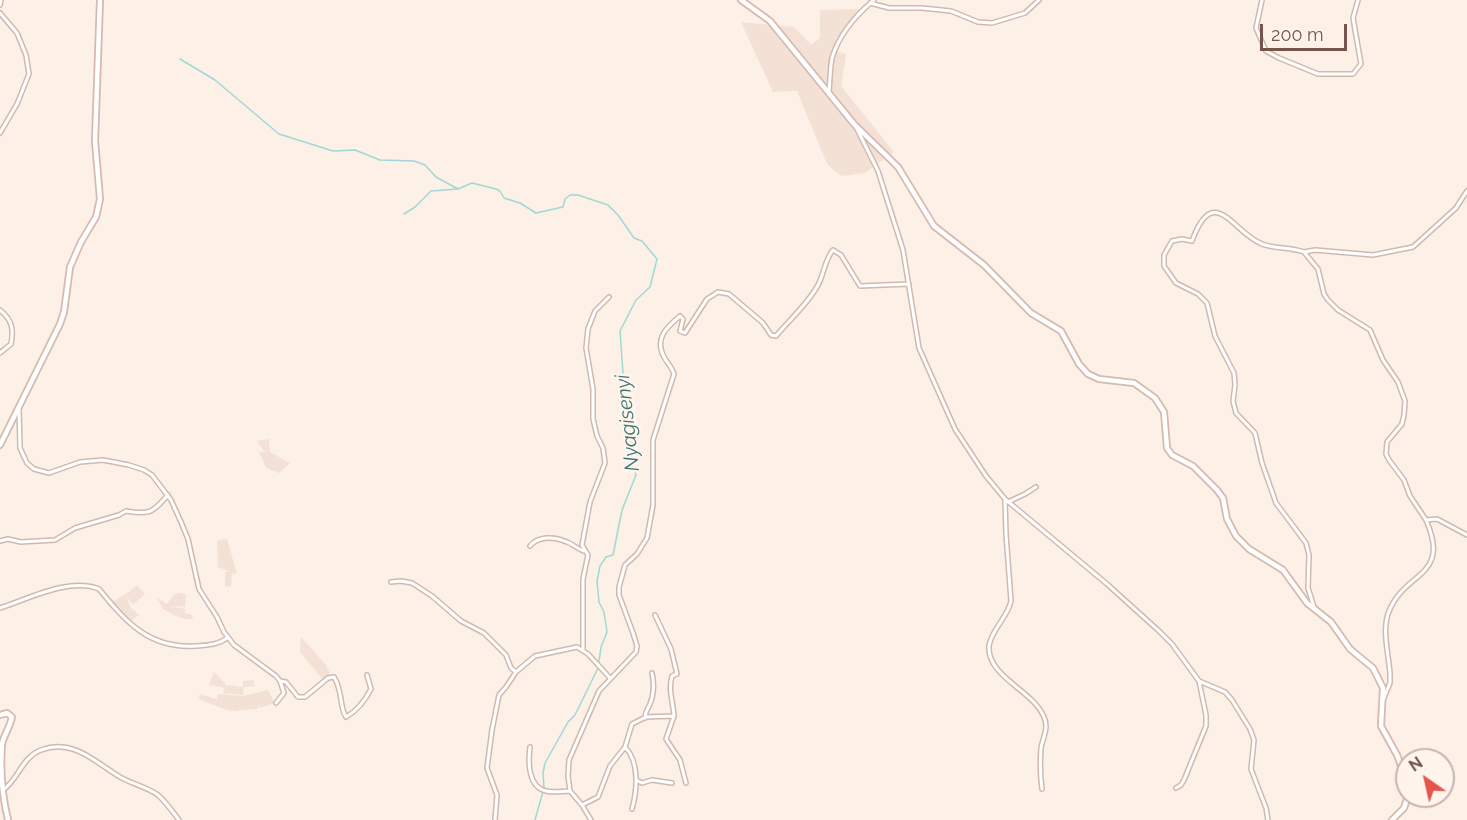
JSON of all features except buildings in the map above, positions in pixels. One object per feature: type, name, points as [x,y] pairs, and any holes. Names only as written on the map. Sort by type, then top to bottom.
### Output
[{"type":"main road","points":[[0,445],[60,324],[64,312],[70,267],[98,211],[100,187],[95,141],[100,0]]},
{"type":"main road","points":[[741,0],[770,21],[854,124],[905,176],[933,226],[984,265],[1031,313],[1061,331],[1079,364],[1088,374],[1099,379],[1134,383],[1155,398],[1164,412],[1167,448],[1172,455],[1193,466],[1217,490],[1223,498],[1232,531],[1240,542],[1283,570],[1300,595],[1330,622],[1350,650],[1373,668],[1382,684],[1383,701],[1380,726],[1395,752]]},
{"type":"main road","points":[[0,715],[7,713],[12,717],[0,759],[2,791],[8,820]]},
{"type":"main road","points":[[1392,820],[1404,808]]},
{"type":"street","points":[[828,93],[831,62],[839,41],[855,18],[872,2],[889,8],[951,11],[978,22],[992,23],[1025,13],[1039,0]]},
{"type":"street","points":[[1262,0],[1256,27],[1266,51],[1318,75],[1353,74],[1361,64],[1353,18],[1359,0]]},
{"type":"street","points":[[0,13],[17,33],[26,55],[29,74],[17,104],[0,133]]},
{"type":"street","points":[[854,124],[878,171],[903,250],[916,340],[955,429],[986,476],[1006,500],[1107,584],[1159,631],[1199,681],[1206,726],[1184,780],[1176,788]]},
{"type":"street","points":[[1314,607],[1308,584],[1307,546],[1272,496],[1255,433],[1236,413],[1233,401],[1234,373],[1215,336],[1207,303],[1198,294],[1170,278],[1163,260],[1166,250],[1172,241],[1182,239],[1192,241],[1199,224],[1212,213],[1218,213],[1226,215],[1255,241],[1262,244],[1290,247],[1304,252],[1315,250],[1373,255],[1413,247],[1456,208],[1467,191]]},
{"type":"street","points":[[591,820],[570,791],[568,776],[572,751],[599,691],[632,657],[637,646],[619,595],[619,587],[625,566],[645,543],[650,525],[653,505],[653,440],[674,374],[662,352],[660,339],[664,330],[680,316],[683,319],[680,331],[685,333],[710,297],[718,292],[725,293],[763,323],[771,335],[776,336],[809,299],[821,279],[833,250],[841,255],[857,284],[862,287],[909,284]]},
{"type":"street","points":[[1304,252],[1318,269],[1324,294],[1328,300],[1338,310],[1370,330],[1383,360],[1398,382],[1405,402],[1404,415],[1398,431],[1387,442],[1386,454],[1404,480],[1426,520],[1434,544],[1430,565],[1402,590],[1387,618],[1390,674],[1388,691],[1383,701]]},
{"type":"street","points":[[583,650],[583,579],[588,555],[582,545],[590,502],[605,462],[603,448],[593,419],[593,389],[587,361],[586,340],[595,311],[609,297]]},
{"type":"street","points":[[0,310],[9,319],[13,334],[11,345],[0,353]]},
{"type":"street","points":[[19,409],[20,448],[27,463],[34,469],[49,473],[80,462],[103,460],[144,470],[152,476],[168,495],[188,539],[199,589],[227,638],[280,681],[286,682],[298,697],[305,697],[328,678],[334,677],[340,689],[343,712],[346,717],[364,702],[368,695],[371,689],[367,675]]},
{"type":"street","points":[[1006,500],[1025,494],[1036,487]]},
{"type":"street","points":[[0,541],[8,539],[21,542],[55,540],[75,528],[126,511],[145,514],[155,510],[168,495]]},
{"type":"street","points":[[1006,500],[1011,601],[989,645],[990,658],[996,668],[1041,710],[1045,719],[1040,769],[1042,789]]},
{"type":"street","points":[[1426,520],[1437,519],[1466,533]]},
{"type":"street","points":[[530,546],[537,540],[545,538],[563,540],[584,551]]},
{"type":"street","points":[[391,582],[412,583],[432,596],[461,621],[484,633],[506,654],[511,668],[516,672]]},
{"type":"street","points":[[0,608],[57,588],[92,586],[99,589],[136,629],[155,640],[185,646],[214,644],[227,638]]},
{"type":"street","points":[[655,615],[671,649],[677,674],[672,676],[670,682],[674,716],[666,739],[680,760],[686,783]]},
{"type":"street","points":[[495,820],[497,795],[487,768],[492,730],[499,695],[516,672],[540,653],[572,647],[583,650],[608,673],[610,678]]},
{"type":"street","points":[[645,718],[653,687],[652,673]]},
{"type":"street","points":[[276,703],[284,693],[280,681]]},
{"type":"street","points":[[1199,681],[1225,692],[1250,729],[1254,740],[1251,769],[1266,808],[1268,820]]},
{"type":"street","points":[[582,805],[598,797],[610,766],[626,747],[632,724],[645,718],[674,716]]},
{"type":"street","points":[[2,791],[11,784],[23,764],[38,752],[69,747],[77,749],[119,776],[158,796],[179,820]]},
{"type":"street","points":[[530,747],[528,762],[532,778],[538,787],[545,791],[570,791]]},
{"type":"street","points":[[626,747],[632,756],[635,779],[632,809]]},
{"type":"street","points":[[635,779],[642,783],[652,780],[672,783]]},
{"type":"shaded area","points":[[861,9],[831,50],[846,54],[841,86],[894,152],[865,173],[841,176],[827,164],[797,91],[773,92],[741,22],[794,27],[811,45],[820,38],[820,10]]},
{"type":"shaded area","points":[[269,439],[270,452],[290,463],[279,473],[266,468],[259,452],[268,452],[264,451],[257,441]]},
{"type":"shaded area","points":[[227,539],[237,574],[232,573],[231,587],[225,586],[225,572],[230,572],[218,567],[217,541]]},
{"type":"shaded area","points":[[137,585],[145,594],[133,605],[126,595],[131,608],[139,615],[130,622],[112,602]]},
{"type":"shaded area","points":[[174,594],[186,595],[185,607],[170,606],[185,609],[185,613],[192,615],[193,619],[173,615],[163,609],[156,597],[167,604]]},
{"type":"shaded area","points":[[301,637],[326,665],[330,673],[326,679],[323,680],[300,652]]},
{"type":"shaded area","points":[[214,672],[226,686],[243,687],[243,681],[253,680],[255,686],[244,687],[243,695],[223,693],[225,688],[209,685]]},
{"type":"shaded area","points":[[268,690],[275,703],[260,708],[258,704],[258,709],[226,710],[199,699],[200,694],[216,699],[216,701],[218,694],[243,696]]},
{"type":"waterway","points":[[180,59],[215,80],[279,134],[333,151],[355,150],[380,160],[414,161],[425,165],[436,177],[458,189]]},
{"type":"waterway","name":"Nyagisenyi","points":[[404,214],[415,207],[431,191],[458,189],[472,183],[496,189],[504,198],[520,203],[536,213],[563,207],[565,199],[570,195],[578,195],[608,205],[634,238],[642,241],[657,259],[650,287],[636,300],[620,331],[625,402],[632,420],[632,458],[636,475],[622,510],[613,555],[606,557],[600,566],[597,581],[599,602],[604,612],[607,632],[601,647],[598,668],[575,715],[568,722],[545,763],[544,788],[535,820]]}]
